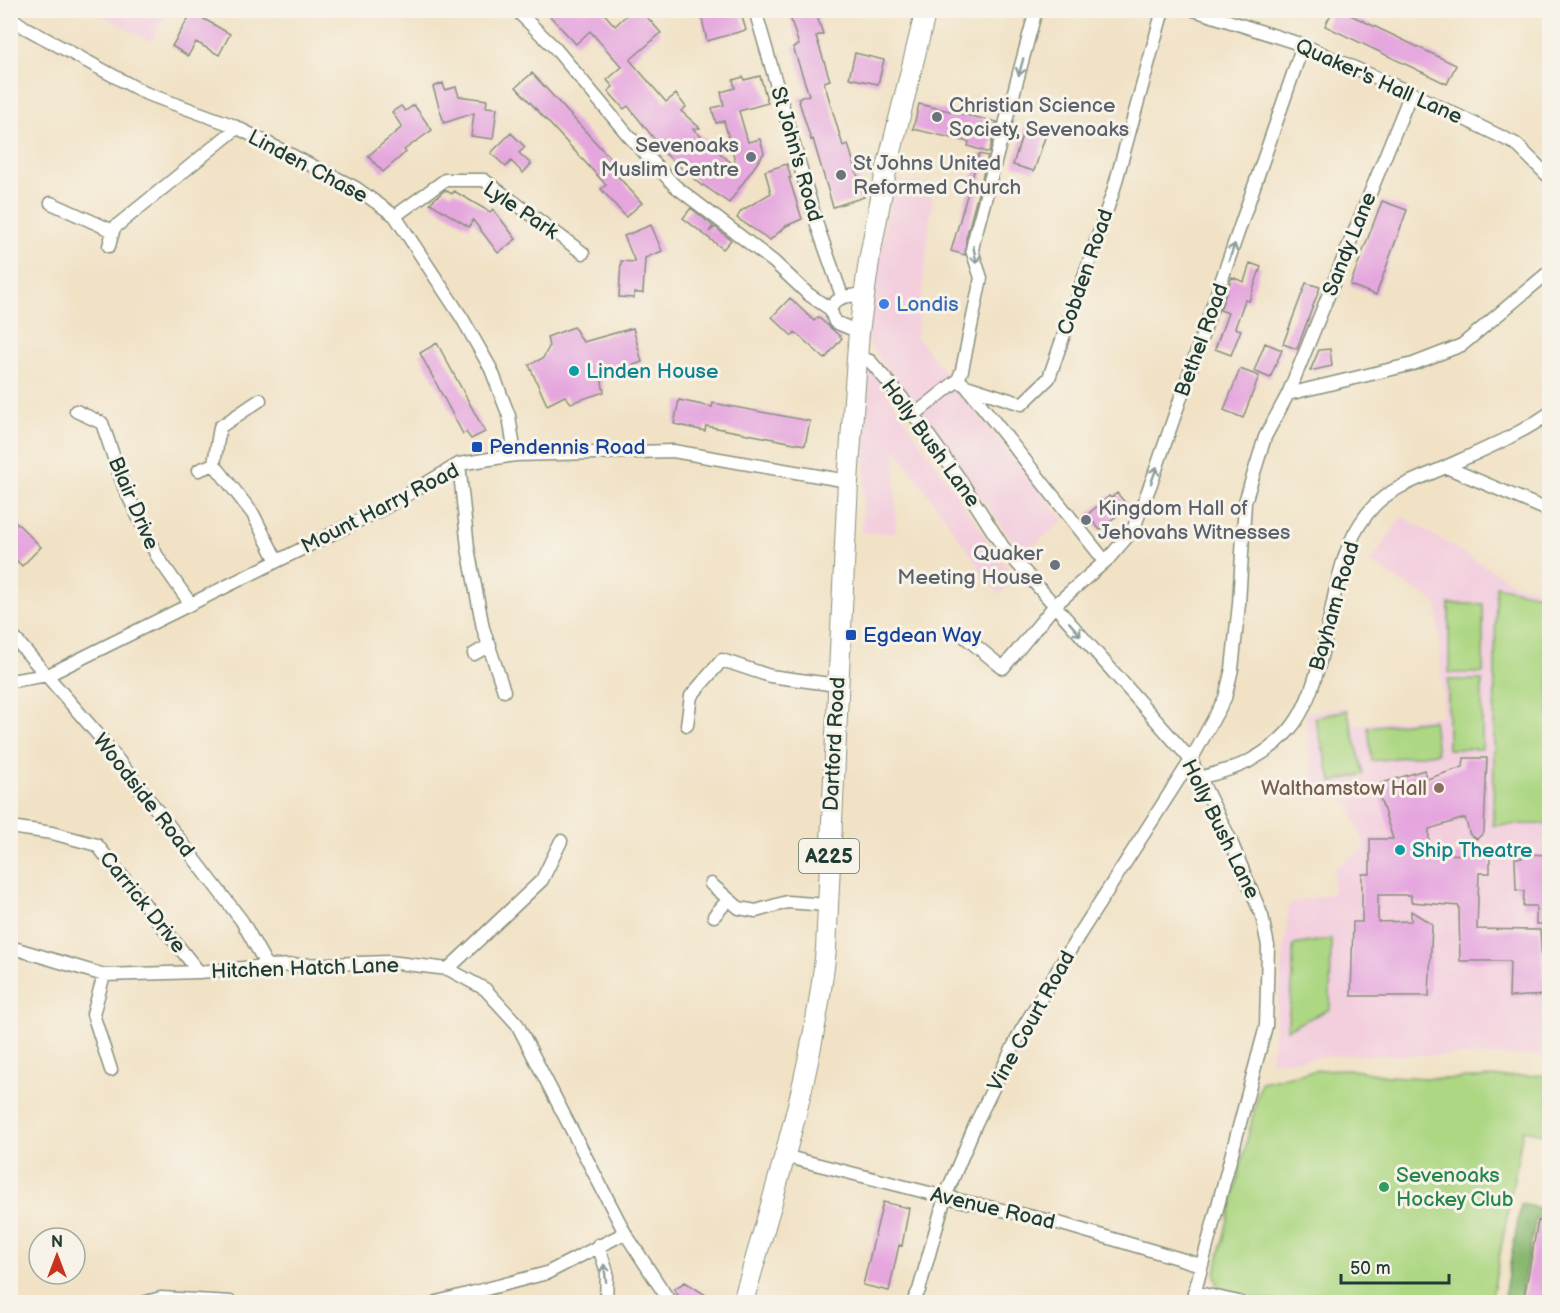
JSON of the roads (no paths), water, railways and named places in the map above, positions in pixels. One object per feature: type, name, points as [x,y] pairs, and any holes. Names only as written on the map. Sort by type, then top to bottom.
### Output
[{"type":"main road","name":"A225","points":[[857,356],[869,261],[885,176],[926,10]]},
{"type":"main road","name":"Dartford Road","points":[[743,1302],[784,1156],[814,1037],[820,1001],[826,949],[837,685],[857,356]]},
{"type":"street","points":[[516,10],[555,48],[627,134],[675,186],[774,262],[808,294],[830,309],[835,322],[859,332]]},
{"type":"street","name":"St John's Road","points":[[755,10],[818,228],[842,296]]},
{"type":"street","points":[[1036,10],[972,250],[981,278],[962,370],[962,383],[1104,560]]},
{"type":"street","name":"Cobden Road","points":[[962,383],[1022,404],[1049,378],[1113,192],[1163,10]]},
{"type":"street","name":"Quaker's Hall Lane","points":[[1194,10],[1303,45],[1411,93],[1516,144],[1550,178]]},
{"type":"street","name":"Linden Chase","points":[[10,17],[24,27],[145,93],[237,128],[356,188],[395,216],[462,318],[491,369],[509,416],[515,455]]},
{"type":"street","name":"Bethel Road","points":[[965,636],[1003,668],[1055,605],[1104,560],[1108,559],[1133,530],[1303,45]]},
{"type":"street","name":"Sandy Lane","points":[[1191,760],[1225,698],[1232,669],[1239,604],[1245,502],[1265,437],[1288,394],[1411,93]]},
{"type":"street","points":[[110,246],[114,228],[237,128]]},
{"type":"street","name":"Lyle Park","points":[[395,216],[445,180],[484,180],[583,253]]},
{"type":"street","points":[[51,203],[113,231]]},
{"type":"street","points":[[1288,394],[1413,364],[1462,345],[1550,271]]},
{"type":"street","points":[[830,309],[842,296],[865,295]]},
{"type":"street","name":"Holly Bush Lane","points":[[857,356],[870,361],[914,415],[959,478],[1003,547],[1191,760],[1229,837],[1262,916],[1268,946],[1266,1026],[1193,1297]]},
{"type":"street","points":[[914,415],[962,383]]},
{"type":"street","points":[[260,400],[220,427],[214,464],[253,514],[277,561]]},
{"type":"street","name":"Blair Drive","points":[[76,411],[102,423],[124,487],[157,556],[190,603]]},
{"type":"street","name":"Bayham Road","points":[[1199,778],[1252,760],[1290,729],[1299,717],[1309,695],[1319,661],[1341,564],[1355,531],[1374,506],[1384,497],[1446,466],[1516,435],[1550,413]]},
{"type":"street","name":"Mount Harry Road","points":[[10,681],[48,675],[386,507],[459,464],[515,455],[673,451],[848,481]]},
{"type":"street","points":[[200,470],[214,464]]},
{"type":"street","points":[[459,464],[468,548],[483,628],[504,691]]},
{"type":"street","points":[[1446,466],[1550,511]]},
{"type":"street","name":"Woodside Road","points":[[10,633],[48,675],[121,764],[235,912],[267,966]]},
{"type":"street","points":[[474,654],[490,645]]},
{"type":"street","points":[[687,725],[691,696],[722,660],[770,676],[837,685]]},
{"type":"street","name":"Vine Court Road","points":[[913,1302],[919,1290],[945,1197],[976,1124],[1021,1031],[1079,935],[1191,760]]},
{"type":"street","name":"Carrick Drive","points":[[10,827],[52,833],[97,845],[199,972]]},
{"type":"street","points":[[448,969],[542,880],[561,842]]},
{"type":"street","points":[[711,884],[739,908],[756,911],[787,902],[827,905]]},
{"type":"street","points":[[714,916],[728,900]]},
{"type":"street","name":"Hitchen Hatch Lane","points":[[10,947],[104,975],[390,962],[448,969],[485,990],[517,1024],[625,1233],[670,1302]]},
{"type":"street","points":[[104,975],[93,1014],[111,1070]]},
{"type":"street","name":"Avenue Road","points":[[784,1156],[1055,1222],[1201,1265]]},
{"type":"street","points":[[437,1302],[547,1273],[625,1233]]},
{"type":"street","points":[[598,1245],[607,1272],[606,1302]]},
{"type":"street","points":[[1193,1297],[1239,1302]]},
{"type":"street","points":[[146,1302],[161,1298],[231,1302]]},
{"type":"place","name":"Christian Science Society, Sevenoaks","points":[[937,117]]},
{"type":"place","name":"Sevenoaks Muslim Centre","points":[[751,157]]},
{"type":"place","name":"St Johns United Reformed Church","points":[[841,175]]},
{"type":"place","name":"Londis","points":[[884,304]]},
{"type":"place","name":"Linden House","points":[[574,371]]},
{"type":"place","name":"Pendennis Road","points":[[477,447]]},
{"type":"place","name":"Kingdom Hall of Jehovahs Witnesses","points":[[1086,520]]},
{"type":"place","name":"Quaker Meeting House","points":[[1055,565]]},
{"type":"place","name":"Egdean Way","points":[[851,635]]},
{"type":"place","name":"Walthamstow Hall","points":[[1439,788]]},
{"type":"place","name":"Ship Theatre","points":[[1400,850]]},
{"type":"place","name":"Sevenoaks Hockey Club","points":[[1384,1187]]}]
